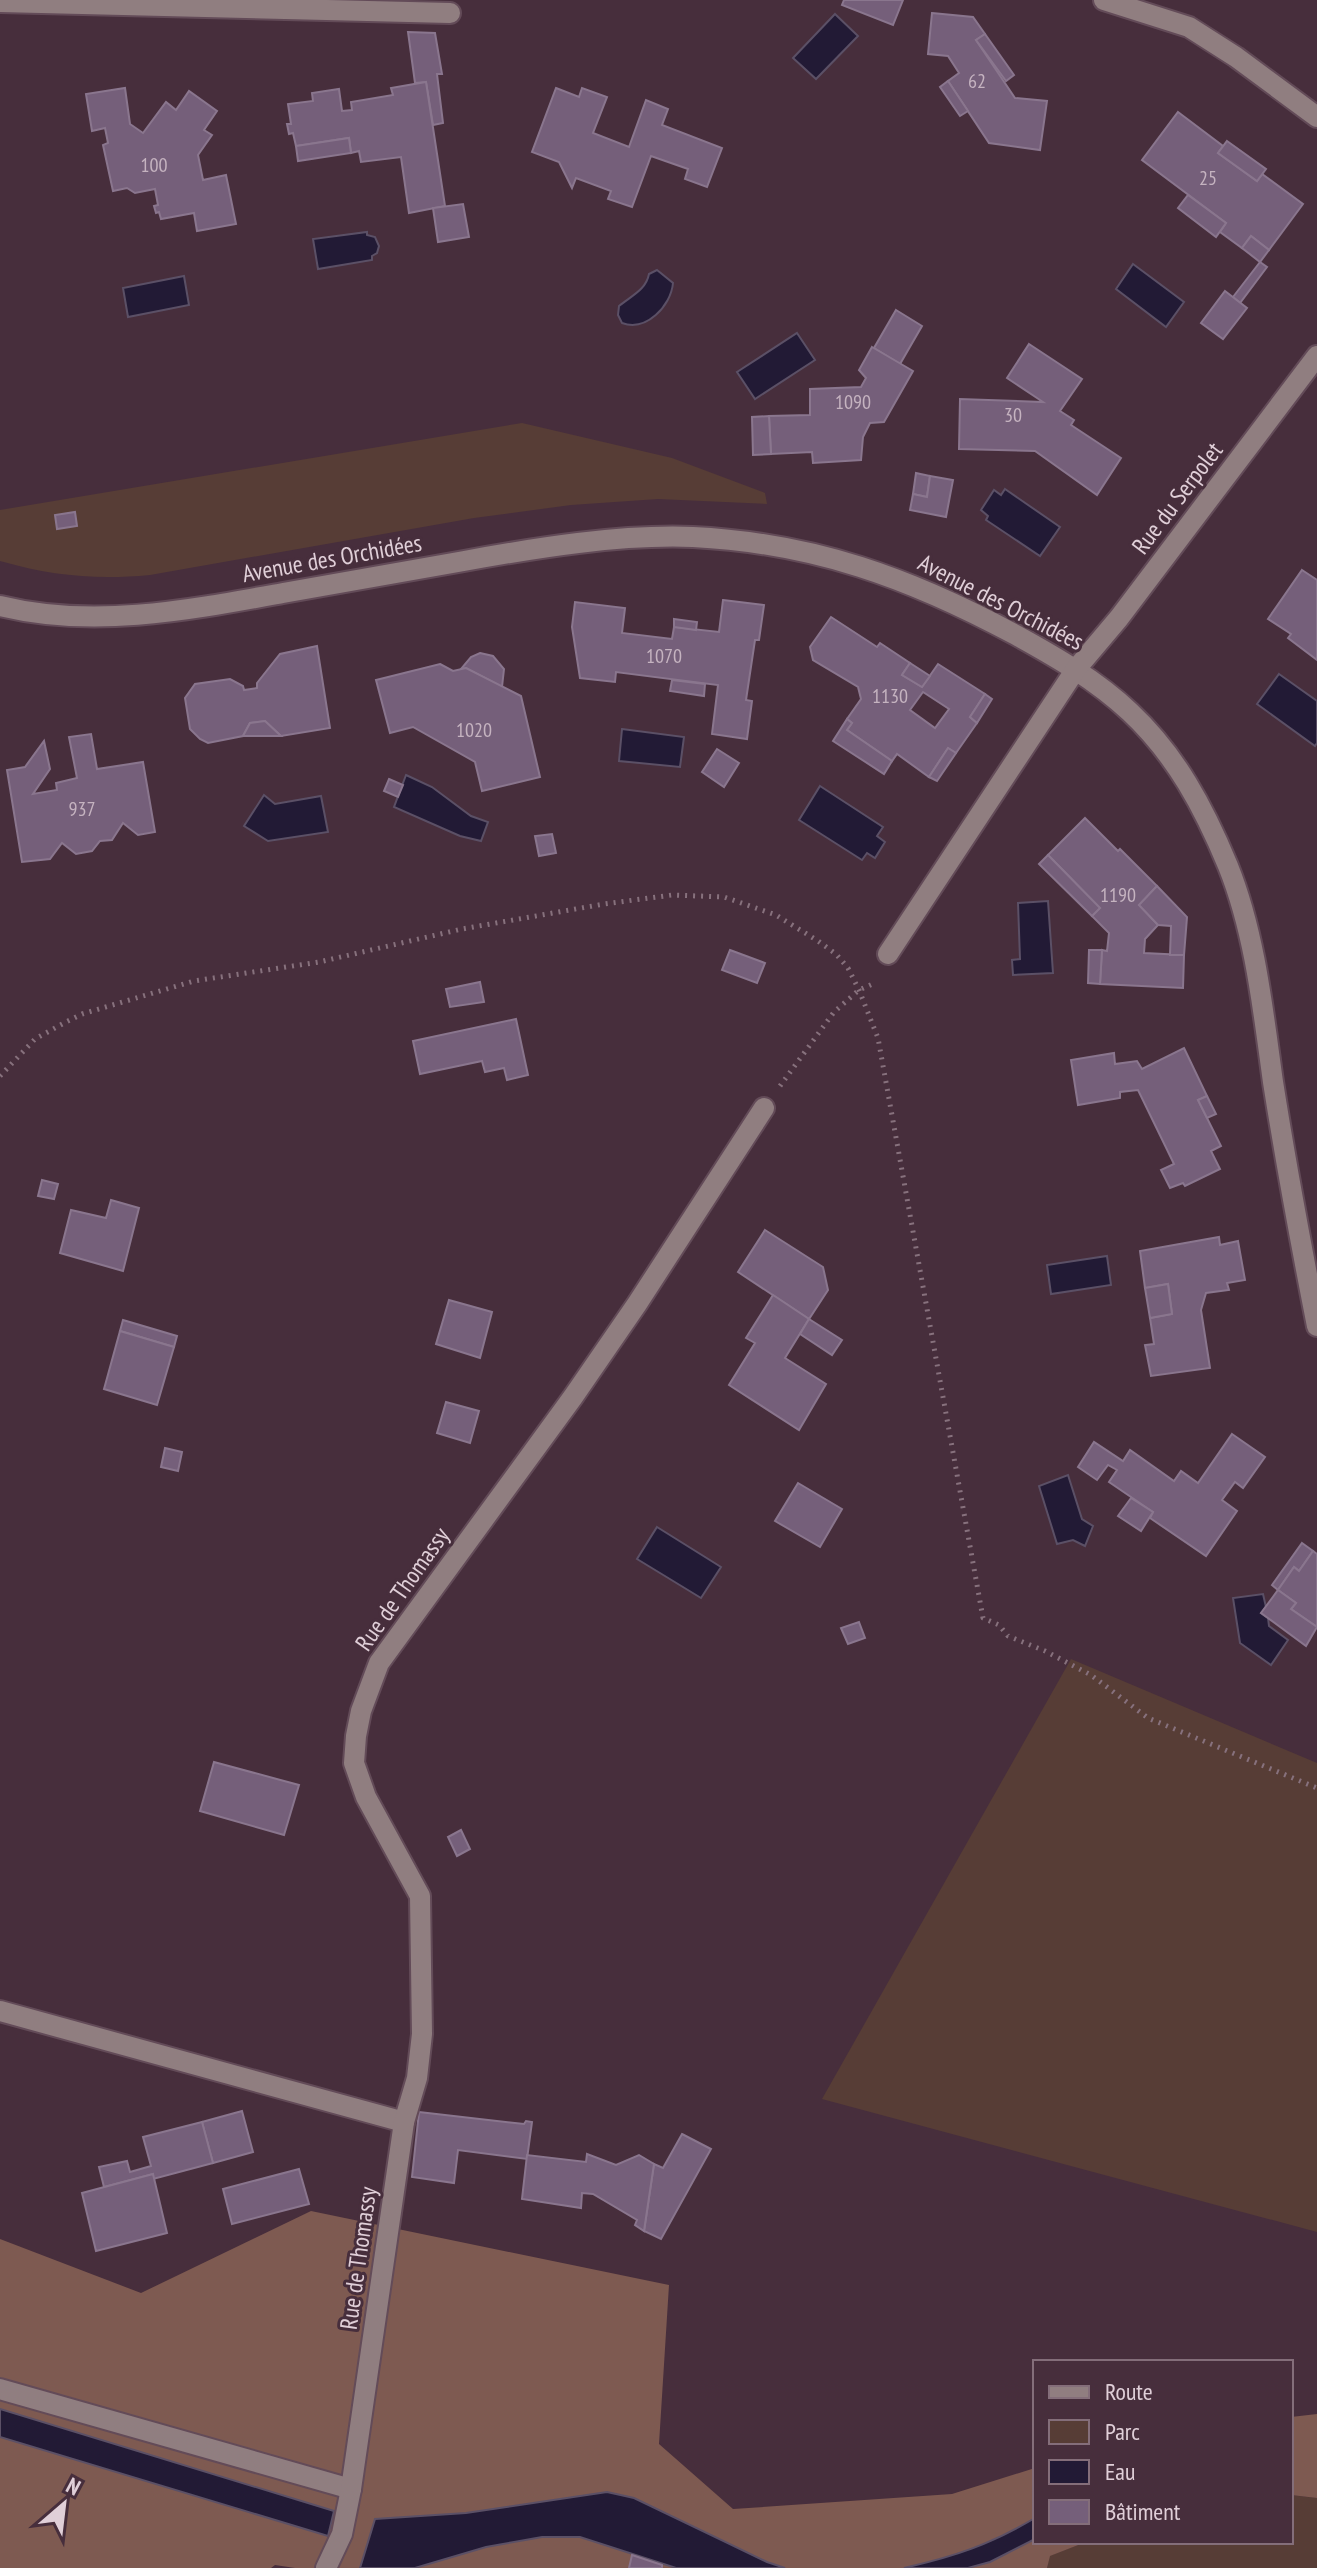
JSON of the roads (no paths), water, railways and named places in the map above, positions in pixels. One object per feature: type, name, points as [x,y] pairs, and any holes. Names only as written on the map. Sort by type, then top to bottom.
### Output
[{"type":"street","points":[[1104,0],[1189,27],[1236,57],[1317,117]]},
{"type":"street","points":[[0,2],[450,13]]},
{"type":"street","name":"Rue du Serpolet","points":[[888,954],[1076,669],[1129,606],[1317,356]]},
{"type":"street","name":"Avenue des Orchidées","points":[[0,606],[30,613],[70,616],[108,617],[172,611],[485,557],[621,539],[689,537],[756,542],[867,568],[923,588],[973,612],[1076,669],[1133,714],[1191,785],[1230,869],[1245,918],[1291,1195],[1317,1326]]},
{"type":"street","name":"Rue de Thomassy","points":[[326,2568],[342,2534],[351,2489],[404,2122],[417,2078],[422,2034],[420,1896],[366,1797],[356,1771],[356,1736],[369,1686],[379,1663],[637,1304],[764,1108]]},
{"type":"street","points":[[0,2011],[404,2122]]},
{"type":"street","points":[[0,2389],[351,2489]]},
{"type":"water","points":[[835,14],[858,36],[816,79],[793,58]]},
{"type":"water","points":[[367,232],[367,235],[375,237],[379,246],[372,260],[318,269],[313,239]]},
{"type":"water","points":[[1133,264],[1184,302],[1166,327],[1116,289]]},
{"type":"water","points":[[657,270],[673,283],[668,300],[656,315],[640,324],[622,323],[618,315],[619,306],[641,289],[649,274]]},
{"type":"water","points":[[184,276],[189,305],[128,317],[123,288]]},
{"type":"water","points":[[797,333],[815,360],[755,399],[737,372]]},
{"type":"water","points":[[1005,489],[1060,527],[1040,556],[986,520],[988,516],[981,510],[994,490],[1001,495]]},
{"type":"water","points":[[1279,674],[1317,701],[1315,746],[1257,704]]},
{"type":"water","points":[[622,729],[684,737],[680,767],[619,761]]},
{"type":"water","points":[[406,775],[432,787],[471,816],[488,822],[481,841],[460,836],[394,807]]},
{"type":"water","points":[[820,786],[883,827],[877,836],[885,842],[875,858],[867,853],[862,860],[799,820]]},
{"type":"water","points":[[264,795],[275,804],[321,796],[328,832],[268,841],[244,826]]},
{"type":"water","points":[[1048,901],[1053,973],[1013,975],[1012,960],[1020,959],[1018,903]]},
{"type":"water","points":[[1107,1256],[1111,1285],[1051,1294],[1047,1265]]},
{"type":"water","points":[[1068,1475],[1082,1519],[1093,1526],[1085,1546],[1073,1540],[1057,1544],[1039,1486]]},
{"type":"water","points":[[657,1527],[721,1567],[701,1598],[637,1559]]},
{"type":"water","points":[[1263,1594],[1266,1607],[1261,1613],[1268,1618],[1269,1626],[1288,1640],[1271,1665],[1240,1643],[1233,1598]]},
{"type":"water","points":[[0,2409],[334,2511],[328,2536],[0,2437]]},
{"type":"water","points":[[607,2492],[634,2498],[785,2568],[676,2568],[580,2537],[542,2537],[486,2547],[415,2568],[360,2568],[375,2519],[466,2513]]},
{"type":"water","points":[[1033,2519],[1033,2540],[990,2562],[968,2568],[904,2568],[972,2549]]}]
